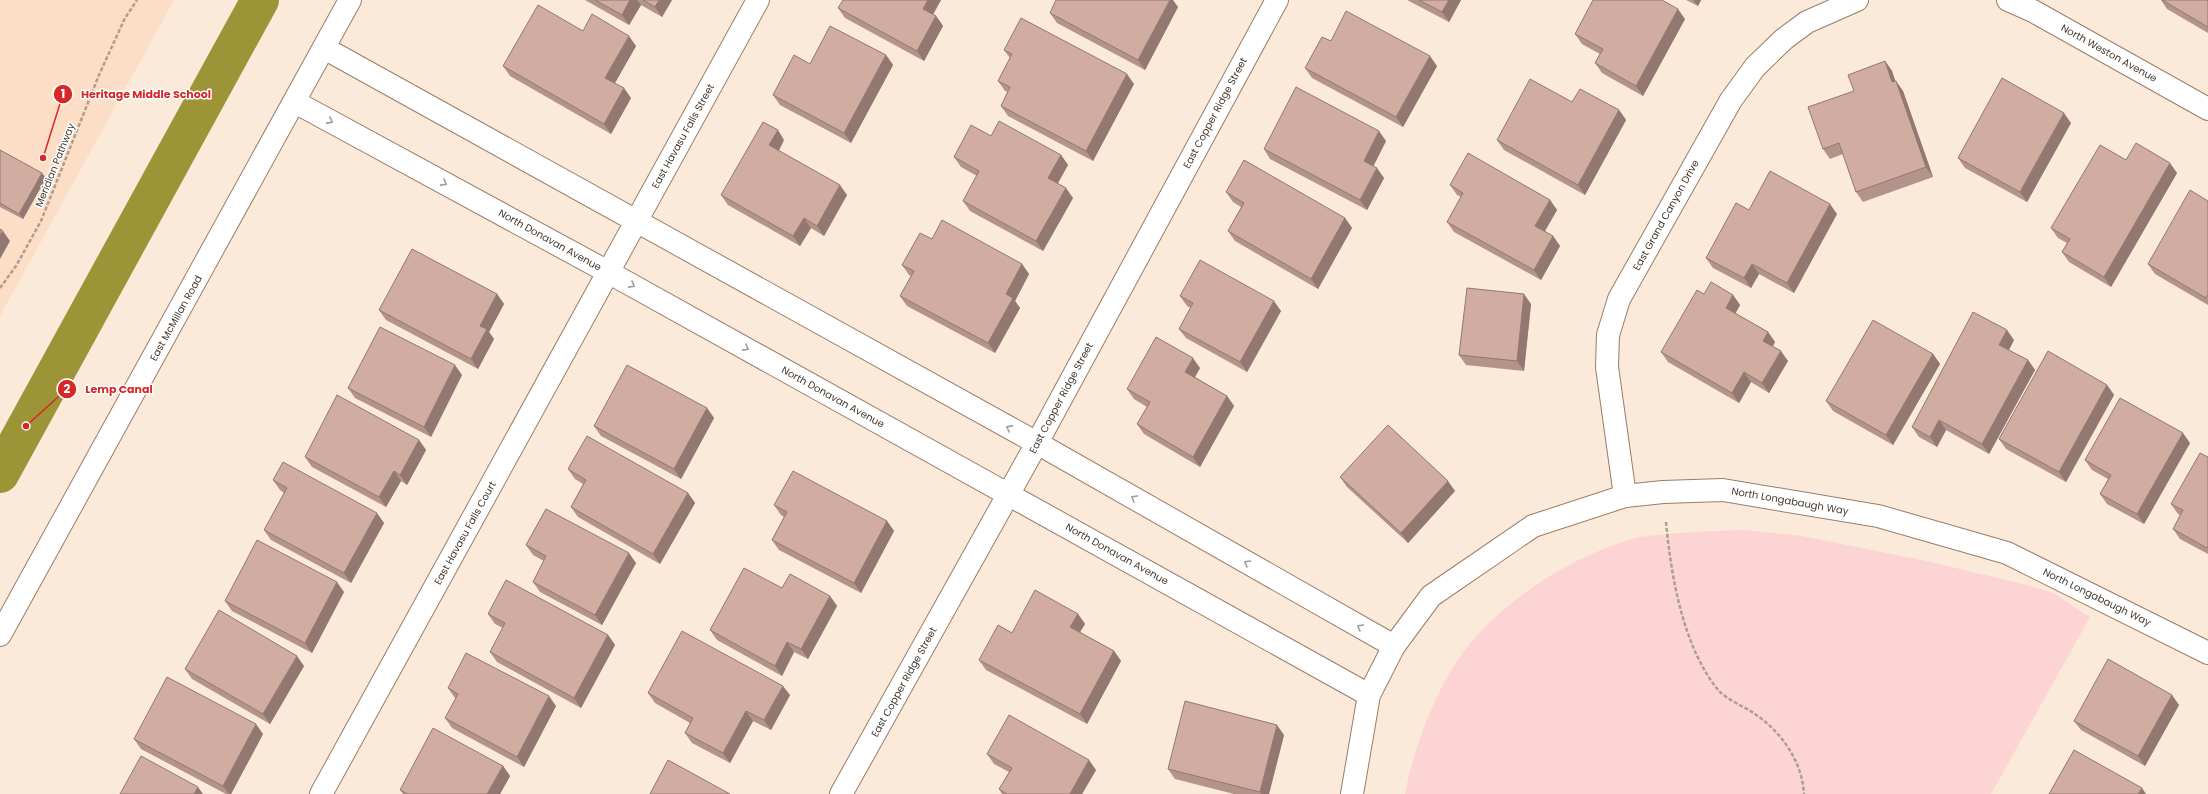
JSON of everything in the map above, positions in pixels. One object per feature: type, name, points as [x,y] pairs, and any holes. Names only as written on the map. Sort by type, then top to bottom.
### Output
[{"type":"street","name":"East McMillan Road","points":[[0,635],[350,0]]},
{"type":"street","name":"East Havasu Falls Street","points":[[608,272],[758,0]]},
{"type":"street","name":"East Copper Ridge Street","points":[[841,794],[1009,494],[1277,0]]},
{"type":"street","name":"East Grand Canyon Drive","points":[[1625,496],[1607,367],[1608,335],[1619,299],[1731,100],[1755,67],[1784,39],[1807,22],[1857,0]]},
{"type":"street","name":"North Weston Avenue","points":[[2008,0],[2040,15],[2208,109]]},
{"type":"street","points":[[324,48],[1037,443],[1394,646]]},
{"type":"street","name":"North Donavan Avenue","points":[[295,102],[608,272],[1369,695]]},
{"type":"street","name":"East Havasu Falls Court","points":[[321,794],[608,272]]},
{"type":"street","name":"North Longabaugh Way","points":[[1352,794],[1369,695],[1394,646],[1431,596],[1533,526],[1625,496],[1663,492],[1723,490],[1878,516],[2007,553],[2208,653]]},
{"type":"path","name":"Meridian Pathway","points":[[0,288],[16,266],[41,221],[99,75],[125,18],[137,0]]},
{"type":"path","points":[[1663,492],[1669,554],[1678,596],[1700,663],[1720,692],[1756,714],[1786,742],[1803,784],[1804,794]]},
{"type":"shaded area","points":[[0,0],[174,0],[0,316]]},
{"type":"shaded area","points":[[1744,530],[1802,536],[1926,561],[2027,585],[2053,593],[2090,617],[1991,794],[1405,794],[1420,738],[1436,700],[1454,665],[1481,631],[1520,596],[1542,581],[1588,556],[1635,538],[1680,533]]},
{"type":"building","points":[[595,0],[630,0],[622,15]]},
{"type":"building","points":[[643,0],[659,0],[655,7]]},
{"type":"building","points":[[843,0],[928,0],[923,9],[936,16],[917,51],[838,8]]},
{"type":"building","points":[[1056,0],[1170,0],[1138,60],[1050,13]]},
{"type":"building","points":[[1419,0],[1449,0],[1442,12]]},
{"type":"building","points":[[1593,0],[1662,0],[1678,9],[1636,86],[1595,63],[1603,49],[1575,34]]},
{"type":"building","points":[[2162,0],[2208,0],[2208,27]]},
{"type":"building","points":[[538,5],[583,31],[592,14],[629,36],[605,78],[624,88],[604,124],[503,66]]},
{"type":"building","points":[[1346,11],[1430,56],[1396,117],[1305,68],[1322,37],[1331,41]]},
{"type":"building","points":[[1021,18],[1127,74],[1086,151],[1001,106],[1010,87],[998,81],[1012,54],[1004,50]]},
{"type":"building","points":[[830,26],[886,55],[844,133],[773,95],[794,55],[810,64]]},
{"type":"building","points":[[1885,61],[1892,82],[1896,81],[1926,167],[1856,192],[1839,143],[1823,149],[1808,107],[1854,91],[1848,75]]},
{"type":"building","points":[[2002,78],[2064,113],[2020,192],[1958,158]]},
{"type":"building","points":[[1530,79],[1572,102],[1580,89],[1619,110],[1578,185],[1497,140]]},
{"type":"building","points":[[1296,87],[1379,131],[1364,161],[1377,168],[1360,200],[1264,149]]},
{"type":"building","points":[[999,121],[1061,155],[1048,178],[1066,188],[1036,241],[963,201],[979,171],[954,157],[971,125],[991,136]]},
{"type":"building","points":[[763,122],[778,130],[769,145],[840,185],[817,226],[804,218],[793,236],[721,195]]},
{"type":"building","points":[[2136,143],[2170,163],[2104,277],[2062,252],[2070,239],[2051,228],[2100,145],[2126,160]]},
{"type":"building","points":[[0,150],[42,173],[19,214],[0,203]]},
{"type":"building","points":[[1468,153],[1550,200],[1535,226],[1553,236],[1534,270],[1447,222],[1463,193],[1450,185]]},
{"type":"building","points":[[1244,160],[1345,218],[1311,279],[1228,231],[1244,203],[1226,192]]},
{"type":"building","points":[[1770,171],[1830,204],[1787,283],[1752,264],[1744,278],[1706,258],[1736,203],[1749,210]]},
{"type":"building","points":[[2190,190],[2208,201],[2208,294],[2206,298],[2148,264]]},
{"type":"building","points":[[942,220],[1022,264],[1006,294],[1013,298],[988,343],[900,296],[914,271],[902,265],[920,233],[932,239]]},
{"type":"building","points":[[0,229],[3,231],[0,236]]},
{"type":"building","points":[[412,249],[497,294],[480,326],[487,329],[471,359],[379,310]]},
{"type":"building","points":[[1200,260],[1274,301],[1240,362],[1179,329],[1193,303],[1180,296]]},
{"type":"building","points":[[1711,282],[1733,295],[1726,308],[1768,332],[1763,341],[1781,351],[1762,383],[1744,372],[1732,393],[1661,352],[1697,290],[1704,294]]},
{"type":"building","points":[[1467,288],[1524,294],[1517,361],[1459,355]]},
{"type":"building","points":[[1973,312],[2007,330],[1999,345],[2028,360],[1982,444],[1939,420],[1930,437],[1912,427]]},
{"type":"building","points":[[1873,320],[1933,354],[1886,435],[1826,401]]},
{"type":"building","points":[[380,327],[455,365],[424,427],[348,388]]},
{"type":"building","points":[[1156,337],[1193,358],[1185,372],[1227,396],[1193,457],[1137,424],[1150,402],[1127,389]]},
{"type":"building","points":[[2048,351],[2107,385],[2059,472],[1999,439]]},
{"type":"building","points":[[627,365],[707,408],[674,469],[594,426]]},
{"type":"building","points":[[337,395],[419,440],[400,475],[394,471],[379,497],[305,457]]},
{"type":"building","points":[[2120,398],[2183,433],[2137,514],[2100,494],[2111,475],[2085,460]]},
{"type":"building","points":[[1388,425],[1448,481],[1401,533],[1340,477]]},
{"type":"building","points":[[587,436],[688,493],[653,554],[571,507],[586,480],[568,469]]},
{"type":"building","points":[[2200,453],[2208,457],[2207,548],[2173,529],[2183,510],[2171,504]]},
{"type":"building","points":[[283,462],[377,513],[344,573],[264,530],[287,488],[273,480]]},
{"type":"building","points":[[793,471],[887,521],[854,583],[772,540],[787,512],[774,505]]},
{"type":"building","points":[[546,509],[629,553],[595,615],[533,582],[546,556],[526,545]]},
{"type":"building","points":[[257,540],[337,582],[305,643],[225,601]]},
{"type":"building","points":[[744,568],[782,588],[790,574],[830,596],[801,649],[787,642],[775,666],[710,630]]},
{"type":"building","points":[[506,580],[608,635],[574,698],[490,652],[505,623],[488,614]]},
{"type":"building","points":[[1035,590],[1078,614],[1070,627],[1114,651],[1080,714],[979,660],[998,625],[1012,633]]},
{"type":"building","points":[[219,610],[297,656],[263,714],[185,669]]},
{"type":"building","points":[[682,631],[783,686],[764,720],[746,711],[723,753],[685,733],[693,718],[648,693]]},
{"type":"building","points":[[466,653],[549,696],[517,757],[445,718],[458,694],[448,688]]},
{"type":"building","points":[[2108,659],[2172,695],[2138,756],[2074,721]]},
{"type":"building","points":[[167,677],[256,724],[223,786],[134,739]]},
{"type":"building","points":[[1185,701],[1277,725],[1260,792],[1168,769]]},
{"type":"building","points":[[1009,715],[1089,760],[1070,794],[1007,794],[999,789],[1012,768],[987,754]]},
{"type":"building","points":[[433,728],[503,766],[487,794],[408,794],[400,790]]},
{"type":"building","points":[[2074,750],[2142,788],[2138,794],[2049,794]]},
{"type":"building","points":[[141,756],[198,787],[194,794],[120,794]]},
{"type":"building","points":[[668,760],[730,794],[650,794]]},
{"type":"waterway","points":[[0,474],[260,0]]},
{"type":"place","name":"Heritage Middle School","points":[[43,158]]},
{"type":"place","name":"Lemp Canal","points":[[26,426]]}]
